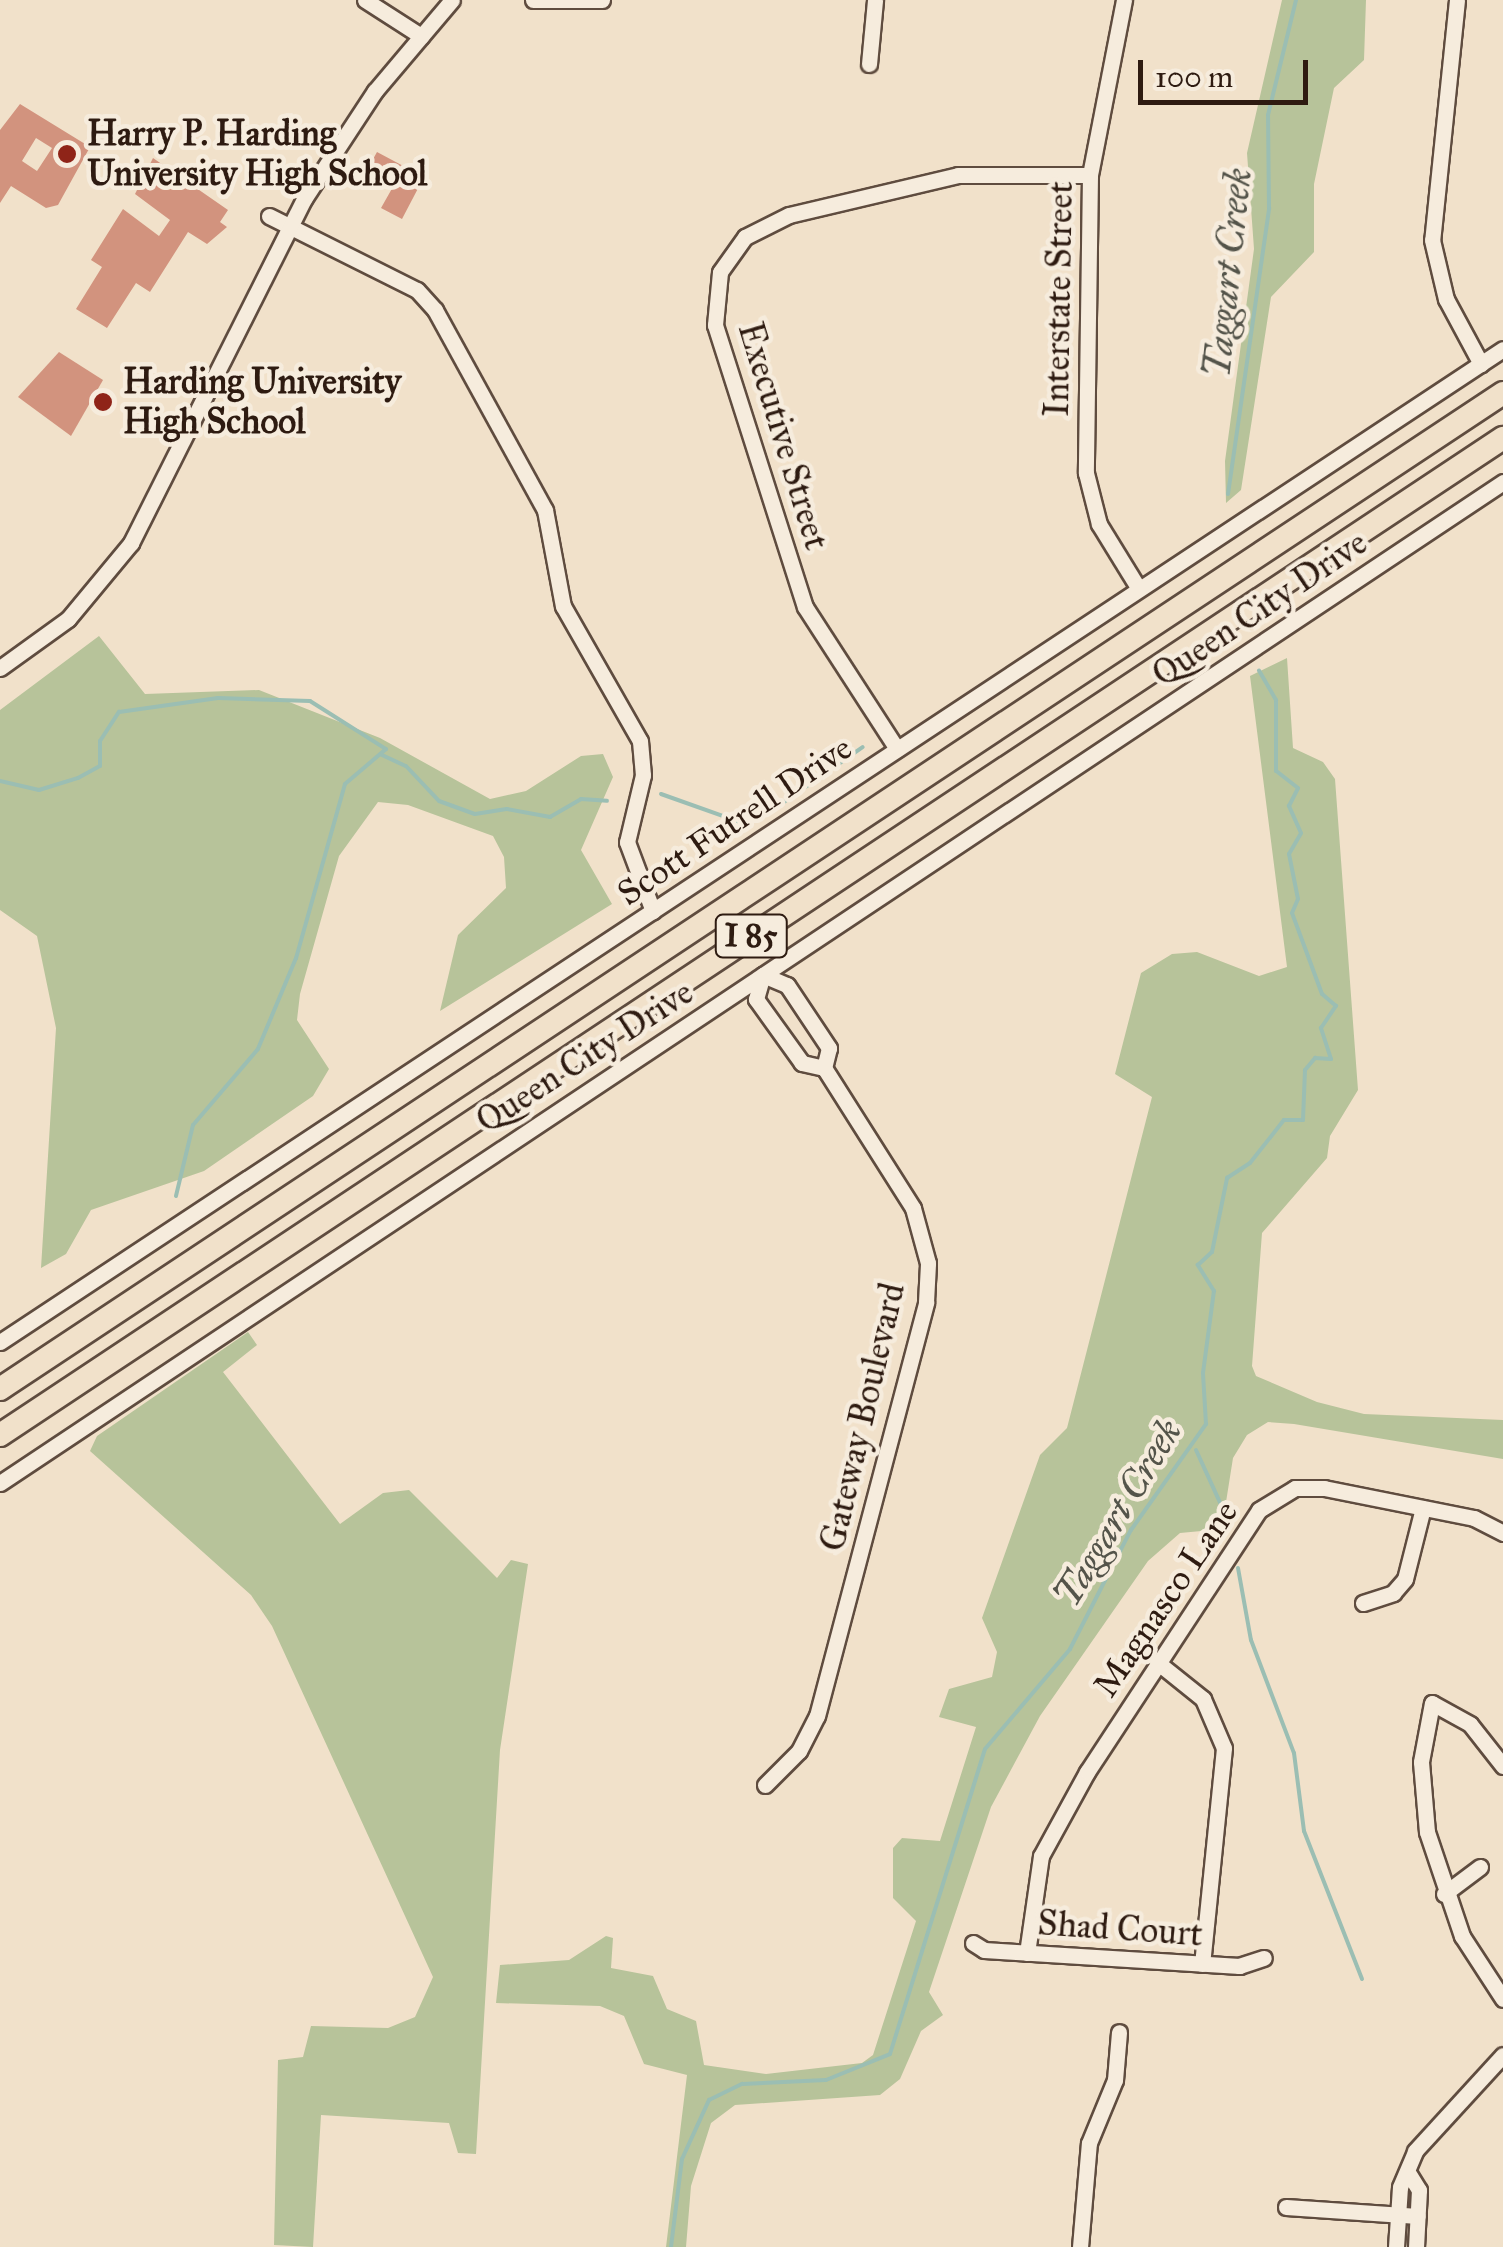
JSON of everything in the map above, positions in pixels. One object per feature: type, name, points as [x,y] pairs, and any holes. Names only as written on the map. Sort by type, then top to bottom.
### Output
[{"type":"highway","name":"I 85","points":[[0,1389],[1503,393]]},
{"type":"highway","name":"I 85","points":[[0,1434],[1503,438]]},
{"type":"street","points":[[365,0],[420,36]]},
{"type":"street","points":[[0,668],[68,619],[131,543],[290,224],[349,127],[452,0]]},
{"type":"street","points":[[533,0],[602,0]]},
{"type":"street","points":[[868,64],[875,0]]},
{"type":"street","name":"Interstate Street","points":[[1124,0],[1090,175],[1086,483],[1099,524],[1140,589]]},
{"type":"street","points":[[1457,0],[1432,240],[1446,300],[1481,364]]},
{"type":"street","name":"Executive Street","points":[[897,749],[805,607],[715,326],[714,290],[733,249],[775,219],[958,174],[1090,175]]},
{"type":"street","points":[[269,216],[416,290],[435,310],[545,510],[563,606],[640,741],[643,775],[627,842],[653,911]]},
{"type":"street","name":"Scott Futrell Drive","points":[[0,1342],[1503,349]]},
{"type":"street","name":"Queen City Drive","points":[[0,1483],[1503,482]]},
{"type":"street","name":"Gateway Boulevard","points":[[765,1785],[799,1751],[817,1716],[926,1302],[928,1263],[916,1215],[824,1068],[802,1063],[756,999],[763,975],[787,984],[829,1048],[824,1068]]},
{"type":"street","name":"Magnasco Lane","points":[[1026,1952],[1041,1856],[1158,1662],[1259,1510],[1283,1493],[1324,1488],[1423,1508],[1503,1533]]},
{"type":"street","points":[[1363,1603],[1394,1593],[1405,1579],[1423,1508]]},
{"type":"street","points":[[1158,1662],[1203,1699],[1224,1748],[1202,1964]]},
{"type":"street","points":[[1500,1755],[1470,1724],[1432,1703],[1422,1798],[1444,1894],[1484,1977],[1503,1999]]},
{"type":"street","points":[[1444,1894],[1480,1867]]},
{"type":"street","name":"Shad Court","points":[[973,1943],[1026,1952],[1240,1966],[1264,1958]]},
{"type":"street","points":[[1080,2247],[1088,2143],[1112,2092],[1119,2032]]},
{"type":"street","points":[[1396,2247],[1398,2214],[1415,2151],[1503,2055]]},
{"type":"street","points":[[1409,2174],[1420,2190],[1416,2247]]},
{"type":"street","points":[[1286,2207],[1418,2216]]},
{"type":"green space","points":[[1282,0],[1366,0],[1364,60],[1334,88],[1314,184],[1314,252],[1271,297],[1241,490],[1226,503],[1225,461],[1254,249],[1247,153]]},
{"type":"green space","points":[[99,636],[145,694],[259,690],[380,738],[490,799],[526,791],[581,756],[603,754],[613,777],[581,850],[612,904],[440,1011],[458,935],[506,888],[504,857],[493,836],[408,805],[378,802],[339,856],[300,994],[297,1020],[329,1069],[313,1096],[204,1171],[91,1210],[66,1254],[41,1268],[56,1028],[37,936],[0,910],[0,710]]},
{"type":"green space","points":[[1287,658],[1293,748],[1323,762],[1335,779],[1358,1090],[1330,1136],[1327,1158],[1262,1233],[1252,1366],[1256,1376],[1317,1402],[1364,1414],[1503,1420],[1503,1459],[1294,1424],[1268,1422],[1247,1435],[1233,1458],[1223,1521],[1212,1530],[1180,1533],[1148,1561],[1040,1716],[991,1807],[929,1992],[943,2015],[921,2031],[900,2079],[880,2095],[735,2105],[711,2123],[691,2186],[686,2247],[666,2247],[687,2075],[644,2064],[624,2016],[600,2006],[496,2003],[500,1965],[569,1960],[606,1936],[613,1938],[611,1968],[653,1976],[667,2009],[696,2021],[704,2065],[766,2074],[862,2063],[873,2055],[916,1921],[893,1898],[893,1848],[902,1838],[940,1841],[976,1727],[939,1717],[949,1689],[992,1677],[997,1652],[982,1618],[1040,1455],[1067,1428],[1152,1097],[1115,1074],[1141,973],[1172,954],[1197,952],[1259,976],[1287,967],[1250,676]]},
{"type":"green space","points":[[248,1332],[257,1345],[223,1372],[340,1524],[383,1493],[409,1490],[497,1578],[511,1560],[528,1564],[500,1750],[476,2154],[458,2153],[449,2123],[321,2115],[313,2247],[274,2245],[278,2060],[303,2057],[311,2026],[388,2028],[415,2017],[433,1977],[272,1626],[251,1595],[90,1451],[97,1436]]},
{"type":"building","name":"Harry P. Harding University High School","points":[[20,104],[90,147],[58,205],[46,208],[11,186],[0,203],[0,130]],"holes":[[[36,138],[52,148],[37,171],[22,161]]]},
{"type":"building","points":[[377,152],[424,177],[402,219],[381,208],[394,185],[367,170]]},
{"type":"building","points":[[153,158],[228,210],[220,222],[227,227],[207,244],[188,232],[150,292],[136,283],[107,328],[76,309],[102,267],[91,260],[123,209],[159,236],[170,220],[135,194]]},
{"type":"building","points":[[59,352],[103,380],[71,436],[18,397]]},
{"type":"waterway","name":"Taggart Creek","points":[[1228,494],[1269,208],[1268,115],[1296,0]]},
{"type":"waterway","name":"Taggart Creek","points":[[671,2247],[682,2159],[709,2100],[742,2084],[826,2080],[890,2054],[985,1749],[1070,1649],[1131,1530],[1206,1424],[1203,1373],[1214,1291],[1198,1265],[1212,1252],[1227,1178],[1250,1163],[1284,1120],[1303,1120],[1305,1070],[1315,1058],[1331,1059],[1321,1028],[1336,1006],[1322,994],[1292,913],[1298,899],[1289,854],[1301,833],[1289,806],[1298,788],[1276,771],[1276,700],[1259,671]]},
{"type":"waterway","points":[[0,781],[39,790],[78,778],[100,766],[100,741],[119,712],[218,698],[310,701],[386,749],[345,784],[296,958],[258,1049],[193,1125],[176,1196]]},
{"type":"waterway","points":[[778,806],[863,747]]},
{"type":"waterway","points":[[382,755],[406,766],[439,801],[475,814],[507,809],[550,817],[581,799],[607,801]]},
{"type":"waterway","points":[[661,794],[740,822],[762,815]]},
{"type":"waterway","points":[[1196,1450],[1229,1522]]},
{"type":"waterway","points":[[1238,1568],[1251,1640],[1294,1753],[1304,1831],[1362,1979]]},
{"type":"place","name":"Harry P. Harding University High School","points":[[67,154]]},
{"type":"place","name":"Harding University High School","points":[[103,402]]}]
